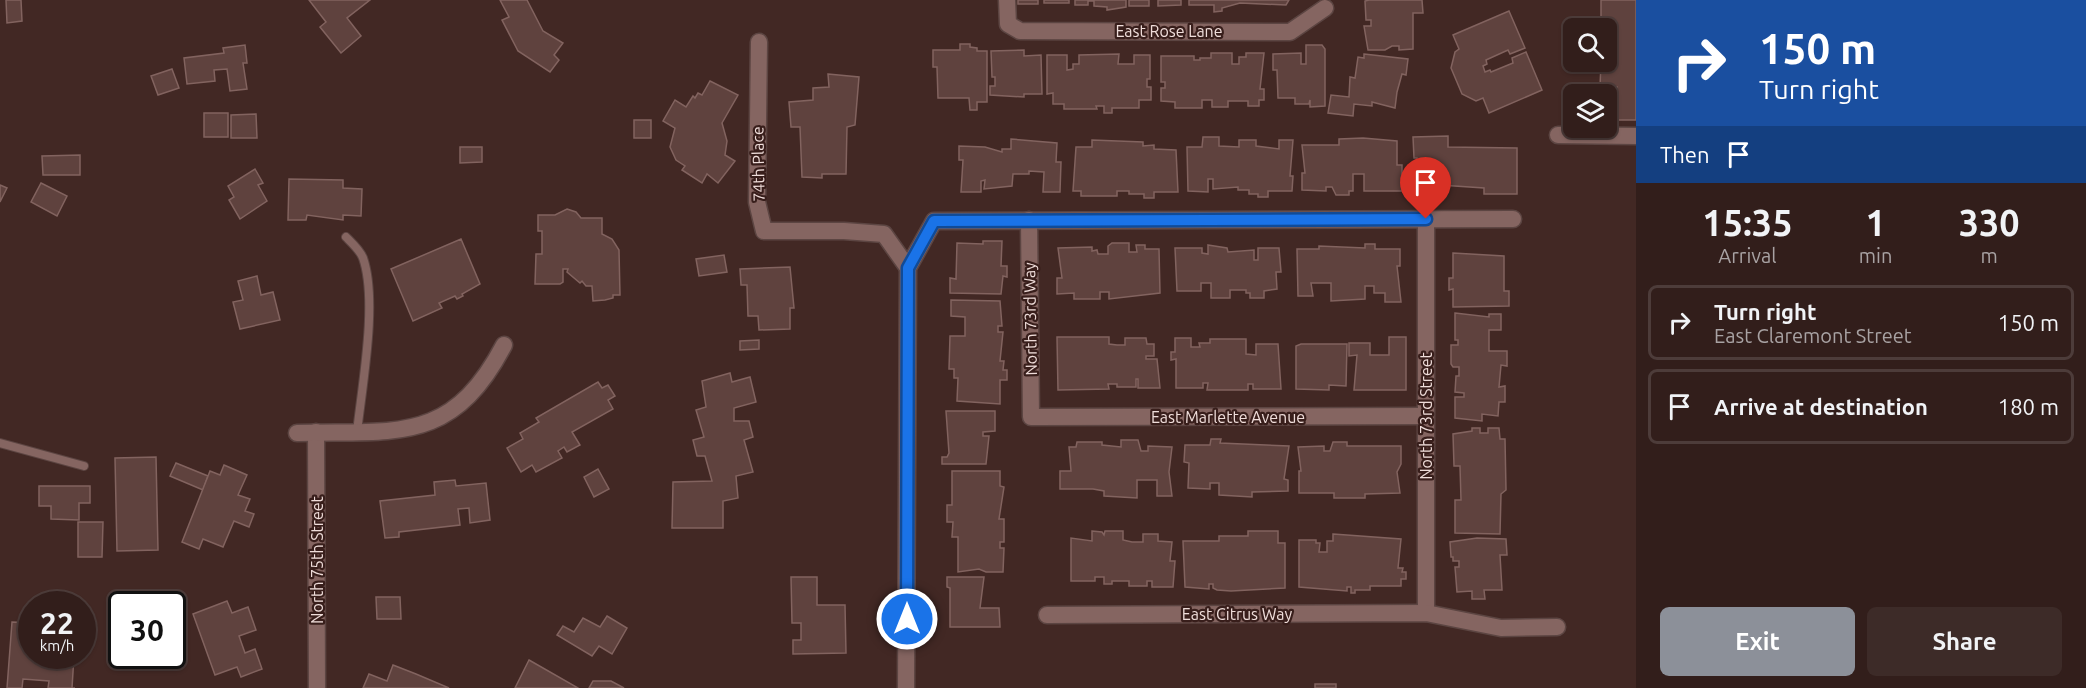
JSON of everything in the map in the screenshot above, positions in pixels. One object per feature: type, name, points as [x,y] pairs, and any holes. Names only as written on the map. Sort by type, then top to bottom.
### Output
[{"type":"street","name":"East Rose Lane","points":[[1007,0],[1008,24],[1020,31],[1290,32],[1325,8]]},
{"type":"street","name":"74th Place","points":[[759,42],[757,202],[764,231],[844,231],[884,234],[908,268]]},
{"type":"street","points":[[1558,135],[1636,136]]},
{"type":"street","name":"North 73rd Street","points":[[1426,219],[1426,613]]},
{"type":"street","points":[[906,688],[908,268],[934,221],[1513,219]]},
{"type":"street","name":"North 73rd Way","points":[[1029,220],[1031,417]]},
{"type":"street","points":[[297,433],[390,432],[415,427],[445,415],[465,402],[489,374],[504,345]]},
{"type":"street","name":"East Marlette Avenue","points":[[1031,417],[1425,416]]},
{"type":"street","name":"North 75th Street","points":[[316,432],[317,688]]},
{"type":"street","name":"East Citrus Way","points":[[1047,615],[1426,613],[1501,628],[1557,627]]},
{"type":"lane","points":[[346,237],[362,255],[369,279],[367,343],[357,432]]},
{"type":"lane","points":[[0,443],[84,466]]},
{"type":"building","points":[[6,0],[21,0],[22,21],[7,23]]},
{"type":"building","points":[[309,0],[370,0],[347,18],[361,36],[341,53],[320,27],[326,22]]},
{"type":"building","points":[[500,0],[527,0],[543,31],[563,43],[554,55],[559,60],[550,72],[518,51],[502,20],[509,17]]},
{"type":"building","points":[[1018,0],[1038,0],[1038,4],[1018,4]]},
{"type":"building","points":[[1044,0],[1069,0],[1069,3],[1044,3]]},
{"type":"building","points":[[1075,0],[1126,0],[1126,7],[1107,10],[1107,7],[1094,6],[1094,1],[1088,1],[1088,5],[1075,5]]},
{"type":"building","points":[[1129,0],[1149,0],[1149,6],[1129,6]]},
{"type":"building","points":[[1158,0],[1181,0],[1181,5],[1158,6]]},
{"type":"building","points":[[1189,0],[1289,0],[1286,5],[1240,3],[1214,12],[1214,5],[1189,5]]},
{"type":"building","points":[[1422,0],[1423,13],[1413,13],[1413,49],[1399,50],[1399,46],[1392,46],[1385,50],[1368,50],[1364,26],[1371,26],[1371,20],[1366,20],[1365,1]]},
{"type":"building","points":[[1601,0],[1636,0],[1636,120],[1617,120],[1617,84],[1600,84],[1601,72],[1617,72],[1617,18],[1601,18]]},
{"type":"building","points":[[1509,11],[1525,48],[1510,54],[1508,50],[1486,60],[1487,64],[1483,66],[1485,72],[1490,70],[1491,72],[1513,63],[1512,58],[1526,52],[1542,90],[1489,113],[1483,98],[1476,101],[1462,94],[1451,68],[1455,52],[1459,49],[1453,35]]},
{"type":"building","points":[[960,44],[970,44],[970,47],[977,48],[977,51],[987,51],[987,102],[977,102],[977,110],[970,110],[969,98],[938,98],[937,67],[933,67],[933,50],[960,50]]},
{"type":"building","points":[[245,45],[247,63],[243,63],[247,89],[230,91],[227,69],[214,70],[215,81],[187,84],[184,58],[224,53],[223,48]]},
{"type":"building","points":[[1306,45],[1322,45],[1325,49],[1325,106],[1310,107],[1310,100],[1309,104],[1295,104],[1295,98],[1278,98],[1277,70],[1273,70],[1273,54],[1301,53],[1301,64],[1306,64]]},
{"type":"building","points":[[1024,50],[1024,56],[1041,55],[1042,94],[1024,94],[1024,97],[990,95],[990,86],[995,86],[995,77],[992,77],[991,51]]},
{"type":"building","points":[[1211,53],[1232,53],[1232,64],[1239,64],[1239,57],[1246,57],[1246,53],[1264,53],[1260,89],[1264,89],[1264,100],[1259,100],[1259,106],[1248,106],[1248,101],[1228,101],[1228,107],[1212,107],[1212,100],[1202,100],[1202,108],[1175,108],[1175,102],[1161,101],[1161,88],[1165,88],[1165,82],[1161,82],[1161,56],[1194,56],[1194,60],[1200,60],[1200,58],[1211,58]]},
{"type":"building","points":[[1119,54],[1118,64],[1134,64],[1134,55],[1150,55],[1150,79],[1147,79],[1147,87],[1151,87],[1151,100],[1139,100],[1139,108],[1112,108],[1112,113],[1104,113],[1104,106],[1096,106],[1097,109],[1064,109],[1064,104],[1053,104],[1053,93],[1047,94],[1047,55],[1067,55],[1067,70],[1073,69],[1073,64],[1079,64],[1079,55]]},
{"type":"building","points":[[1364,54],[1408,59],[1406,75],[1402,74],[1397,92],[1395,108],[1372,102],[1372,106],[1354,104],[1353,116],[1328,113],[1331,95],[1349,97],[1350,77],[1355,78],[1358,57],[1364,58]]},
{"type":"building","points":[[172,69],[179,88],[158,95],[151,76]]},
{"type":"building","points":[[828,74],[859,77],[855,125],[847,127],[846,174],[822,174],[822,178],[802,177],[800,127],[791,127],[789,102],[813,100],[813,88],[829,87]]},
{"type":"building","points":[[710,81],[738,95],[722,123],[727,141],[725,155],[735,161],[718,183],[707,174],[702,183],[682,170],[685,166],[676,160],[670,147],[675,128],[663,121],[675,100],[686,107],[693,96],[695,98],[698,93],[702,95]]},
{"type":"building","points":[[204,113],[228,113],[228,137],[204,137]]},
{"type":"building","points":[[256,114],[257,138],[231,138],[231,115]]},
{"type":"building","points":[[634,120],[651,120],[651,138],[634,138]]},
{"type":"building","points":[[1448,136],[1448,147],[1517,148],[1517,194],[1484,194],[1484,188],[1440,185],[1440,179],[1435,179],[1435,191],[1416,191],[1417,158],[1414,158],[1413,137]]},
{"type":"building","points":[[1203,137],[1219,137],[1219,146],[1239,147],[1239,140],[1256,140],[1256,146],[1279,149],[1279,140],[1293,140],[1290,176],[1293,176],[1292,191],[1268,191],[1268,197],[1258,197],[1258,194],[1249,194],[1249,190],[1238,190],[1238,187],[1213,189],[1213,179],[1208,179],[1208,192],[1188,191],[1187,147],[1202,147]]},
{"type":"building","points":[[1363,138],[1397,141],[1397,165],[1402,165],[1402,191],[1364,191],[1364,174],[1353,174],[1353,191],[1349,191],[1349,195],[1336,195],[1332,187],[1326,187],[1326,191],[1302,190],[1302,173],[1305,173],[1302,145],[1339,145],[1339,139]]},
{"type":"building","points":[[1011,139],[1057,143],[1056,162],[1061,162],[1060,192],[1043,192],[1044,172],[1029,171],[1029,174],[1013,174],[1012,186],[984,189],[985,180],[981,181],[981,192],[961,192],[963,160],[959,160],[959,146],[985,147],[1002,152],[1002,149],[1011,149]]},
{"type":"building","points":[[1092,140],[1143,142],[1143,146],[1154,145],[1154,149],[1176,150],[1178,192],[1154,192],[1154,198],[1144,198],[1144,194],[1129,194],[1129,191],[1117,191],[1117,196],[1081,196],[1081,191],[1073,191],[1076,147],[1092,147]]},
{"type":"building","points":[[460,147],[482,147],[482,162],[460,163]]},
{"type":"building","points":[[80,155],[80,175],[43,175],[42,156]]},
{"type":"building","points":[[255,169],[263,183],[258,185],[267,201],[240,219],[229,200],[234,197],[228,186]]},
{"type":"building","points":[[289,179],[343,180],[343,188],[362,189],[361,216],[343,215],[343,220],[307,215],[306,220],[288,220]]},
{"type":"building","points":[[41,183],[67,196],[57,216],[31,202]]},
{"type":"building","points":[[0,185],[7,188],[0,202]]},
{"type":"building","points":[[567,209],[576,212],[581,218],[602,218],[602,234],[612,239],[619,250],[620,295],[593,301],[592,286],[586,286],[582,281],[580,283],[567,272],[568,269],[563,269],[563,282],[560,284],[535,284],[536,254],[542,254],[542,231],[538,231],[538,215],[555,215]]},
{"type":"building","points":[[461,239],[480,284],[457,299],[455,296],[439,303],[442,308],[413,321],[391,269]]},
{"type":"building","points":[[983,241],[1002,241],[1001,266],[1007,266],[1007,277],[1003,276],[1001,294],[950,293],[950,278],[956,279],[957,243],[983,244]]},
{"type":"building","points":[[1112,243],[1129,243],[1129,252],[1137,252],[1136,245],[1145,245],[1145,249],[1159,249],[1160,293],[1109,299],[1109,292],[1100,292],[1100,299],[1074,299],[1074,293],[1057,294],[1057,278],[1062,278],[1058,248],[1092,247],[1092,251],[1097,250],[1098,254],[1108,254],[1108,246]]},
{"type":"building","points":[[1365,244],[1375,244],[1375,249],[1400,249],[1400,266],[1397,266],[1401,302],[1385,302],[1385,293],[1374,293],[1374,286],[1365,286],[1365,299],[1331,301],[1331,283],[1311,283],[1313,296],[1298,296],[1297,249],[1319,249],[1319,246],[1365,248]]},
{"type":"building","points":[[1208,245],[1227,248],[1228,252],[1254,250],[1254,260],[1258,260],[1258,248],[1279,248],[1281,272],[1276,272],[1277,289],[1264,291],[1264,298],[1250,298],[1250,293],[1246,293],[1246,290],[1230,290],[1230,298],[1211,298],[1211,283],[1201,283],[1201,291],[1177,291],[1175,248],[1202,248],[1202,253],[1208,254]]},
{"type":"building","points":[[1453,253],[1504,256],[1504,291],[1509,291],[1509,306],[1453,307],[1453,289],[1449,290],[1449,278],[1453,278]]},
{"type":"building","points":[[724,255],[727,272],[699,276],[696,259]]},
{"type":"building","points":[[790,267],[794,308],[790,308],[790,329],[759,330],[758,316],[748,316],[747,285],[741,285],[740,269]]},
{"type":"building","points":[[257,276],[261,295],[273,292],[280,320],[240,329],[233,302],[243,300],[238,281]]},
{"type":"building","points":[[951,300],[1000,301],[1002,326],[998,326],[998,332],[1003,332],[1000,361],[1004,361],[1003,370],[1007,370],[1007,380],[1000,380],[1000,404],[957,401],[958,378],[954,378],[954,369],[949,369],[950,336],[965,336],[965,317],[951,316]]},
{"type":"building","points":[[1455,313],[1489,317],[1489,314],[1501,314],[1501,330],[1489,330],[1489,351],[1507,351],[1507,366],[1501,365],[1499,387],[1505,386],[1505,402],[1499,402],[1498,416],[1482,414],[1482,421],[1455,418],[1455,397],[1464,397],[1464,393],[1455,392],[1459,367],[1453,367],[1451,364],[1451,345],[1458,345],[1458,340],[1455,340]]},
{"type":"building","points":[[1057,337],[1109,337],[1109,344],[1117,345],[1125,345],[1125,338],[1146,338],[1147,344],[1154,344],[1154,356],[1146,356],[1146,359],[1157,359],[1160,388],[1138,388],[1138,379],[1136,379],[1136,387],[1117,387],[1117,384],[1108,384],[1109,389],[1058,390]]},
{"type":"building","points":[[1389,337],[1406,337],[1406,390],[1354,390],[1357,355],[1349,356],[1349,343],[1370,343],[1370,355],[1389,355]]},
{"type":"building","points":[[1175,338],[1191,338],[1191,347],[1200,347],[1199,343],[1210,343],[1210,339],[1246,339],[1246,354],[1256,355],[1256,344],[1278,344],[1281,389],[1253,389],[1253,384],[1248,384],[1248,390],[1207,390],[1208,383],[1203,383],[1203,388],[1176,388],[1176,359],[1171,360],[1171,352],[1175,352]]},
{"type":"building","points":[[759,340],[759,349],[740,350],[740,341]]},
{"type":"building","points":[[1301,344],[1347,344],[1346,386],[1329,385],[1329,390],[1296,389],[1296,346]]},
{"type":"building","points":[[730,373],[732,382],[750,377],[756,402],[734,408],[734,421],[749,421],[753,437],[744,440],[753,472],[736,476],[738,498],[723,501],[723,528],[672,528],[673,482],[712,481],[705,456],[697,456],[693,440],[704,437],[696,410],[706,407],[702,381]]},
{"type":"building","points":[[598,382],[602,388],[608,385],[615,396],[608,400],[613,409],[572,432],[580,445],[567,452],[564,447],[558,451],[562,458],[536,472],[532,465],[521,472],[507,448],[523,439],[520,433],[539,422],[536,418]]},
{"type":"building","points":[[946,411],[995,411],[995,431],[983,432],[983,436],[989,436],[986,464],[942,464],[942,457],[947,457],[949,453]]},
{"type":"building","points":[[1472,428],[1480,428],[1480,433],[1488,433],[1488,428],[1499,428],[1500,439],[1505,439],[1506,490],[1501,494],[1500,534],[1455,533],[1455,500],[1461,500],[1460,466],[1454,466],[1453,434],[1472,431]]},
{"type":"building","points":[[1211,439],[1221,439],[1220,443],[1289,446],[1284,479],[1288,480],[1288,491],[1252,492],[1252,497],[1219,495],[1219,483],[1210,483],[1210,489],[1188,488],[1189,463],[1184,462],[1185,445],[1210,445]]},
{"type":"building","points":[[1121,440],[1138,440],[1141,451],[1148,451],[1148,446],[1172,447],[1169,472],[1172,496],[1157,496],[1157,480],[1137,480],[1137,498],[1104,496],[1104,491],[1093,489],[1060,489],[1060,471],[1071,471],[1069,447],[1076,447],[1077,442],[1102,442],[1102,445],[1121,447]]},
{"type":"building","points":[[1333,442],[1347,442],[1347,446],[1401,446],[1401,464],[1397,472],[1400,493],[1365,494],[1365,498],[1334,498],[1334,493],[1299,493],[1299,471],[1301,471],[1298,447],[1324,446],[1324,451],[1330,451]]},
{"type":"building","points":[[156,457],[158,550],[117,551],[115,458]]},
{"type":"building","points":[[176,463],[208,476],[203,490],[170,476]]},
{"type":"building","points":[[224,465],[247,475],[238,495],[250,499],[245,511],[254,514],[249,527],[234,521],[223,547],[203,539],[199,549],[182,542],[210,471],[220,475]]},
{"type":"building","points":[[598,469],[609,489],[594,497],[584,477]]},
{"type":"building","points":[[952,471],[1000,471],[1000,486],[1004,487],[999,519],[1004,519],[1004,542],[1000,542],[1000,548],[1004,548],[1003,572],[986,572],[979,569],[958,572],[958,537],[952,537],[953,522],[947,522],[947,505],[952,505]]},
{"type":"building","points":[[455,480],[456,486],[486,483],[490,520],[470,523],[469,508],[458,509],[460,525],[399,532],[399,537],[385,538],[380,501],[435,495],[434,482]]},
{"type":"building","points":[[39,486],[90,486],[90,503],[79,503],[79,520],[51,519],[51,506],[39,506]]},
{"type":"building","points":[[78,522],[103,522],[102,557],[78,557]]},
{"type":"building","points":[[1092,531],[1102,532],[1104,535],[1105,531],[1123,531],[1123,540],[1132,542],[1143,542],[1143,534],[1158,534],[1158,541],[1172,542],[1170,561],[1175,561],[1173,587],[1152,587],[1152,581],[1147,581],[1147,586],[1129,586],[1129,581],[1112,581],[1112,584],[1104,584],[1104,577],[1095,577],[1095,581],[1071,581],[1071,538],[1092,541]]},
{"type":"building","points":[[1248,531],[1278,531],[1278,543],[1285,543],[1285,588],[1231,591],[1217,590],[1213,588],[1213,584],[1209,584],[1209,589],[1185,587],[1183,541],[1219,541],[1219,536],[1248,536]]},
{"type":"building","points":[[1333,534],[1401,539],[1398,568],[1403,568],[1402,572],[1406,572],[1406,579],[1401,579],[1401,586],[1370,586],[1370,590],[1355,590],[1355,593],[1351,593],[1351,587],[1347,587],[1347,591],[1299,587],[1299,540],[1316,540],[1316,543],[1320,543],[1319,552],[1327,552],[1327,541],[1333,541]]},
{"type":"building","points":[[1477,538],[1506,539],[1507,555],[1500,555],[1502,590],[1484,590],[1485,599],[1472,599],[1472,591],[1457,592],[1455,567],[1459,567],[1459,561],[1453,561],[1451,557],[1450,542]]},
{"type":"building","points":[[791,577],[817,577],[817,605],[845,605],[846,653],[793,654],[793,640],[801,640],[801,623],[792,623]]},
{"type":"building","points":[[947,577],[984,577],[980,608],[999,608],[1000,627],[950,627],[950,588],[947,587]]},
{"type":"building","points":[[376,597],[400,597],[401,619],[377,619]]},
{"type":"building","points":[[227,601],[232,613],[248,607],[256,630],[239,636],[245,653],[255,649],[262,669],[241,677],[237,667],[215,675],[193,614]]},
{"type":"building","points":[[607,616],[627,628],[612,654],[599,646],[592,656],[557,635],[563,626],[574,632],[583,618],[600,627]]},
{"type":"building","points":[[12,622],[18,622],[18,669],[73,669],[72,688],[48,688],[49,681],[23,679],[22,688],[7,688]]},
{"type":"building","points":[[529,660],[578,688],[515,688]]},
{"type":"building","points":[[393,665],[449,688],[363,688],[369,674],[387,681]]},
{"type":"building","points":[[593,681],[611,681],[624,688],[589,688]]},
{"type":"building","points":[[1315,684],[1336,684],[1336,688],[1315,688]]},
{"type":"route","points":[[907,619],[908,268],[934,221],[1426,219]]}]
